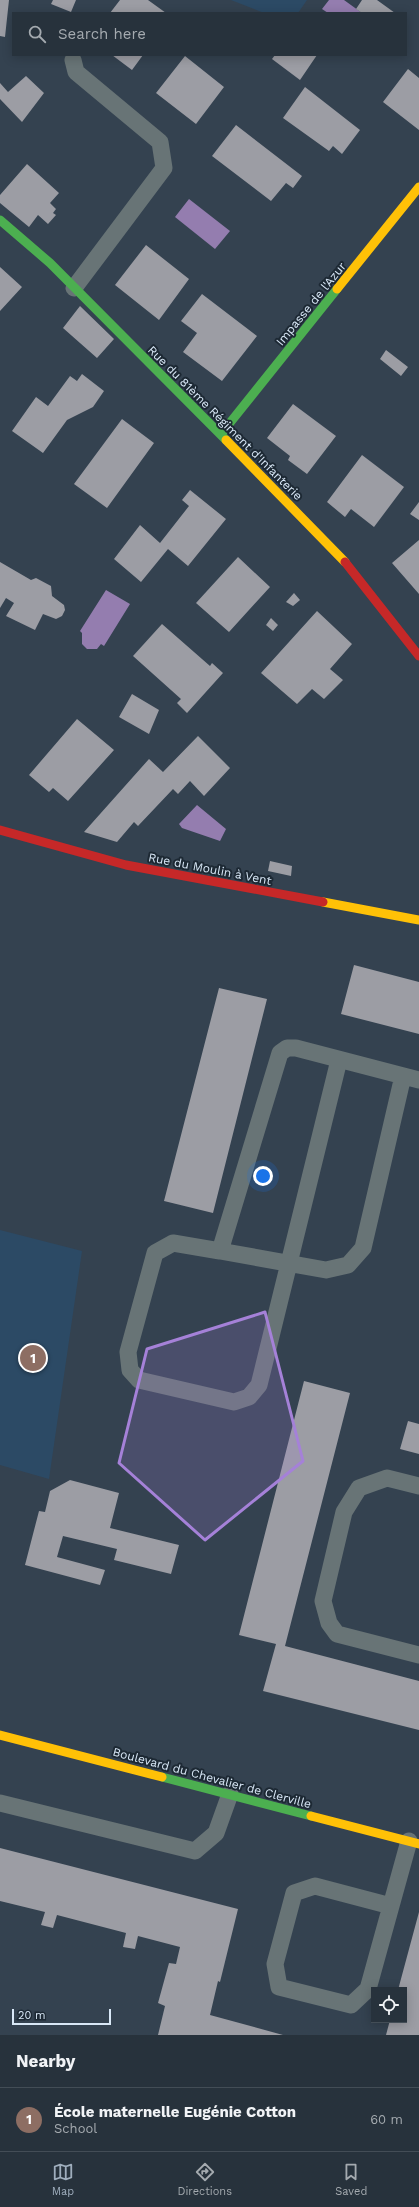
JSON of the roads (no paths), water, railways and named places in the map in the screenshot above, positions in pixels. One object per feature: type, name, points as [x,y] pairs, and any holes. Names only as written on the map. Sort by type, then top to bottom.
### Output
[{"type":"street","name":"Impasse de l'Azur","points":[[221,434],[419,187]]},
{"type":"street","name":"Rue du 81ème Régiment d'Infanterie","points":[[0,220],[50,263],[221,434],[353,571],[419,656]]},
{"type":"street","name":"Rue du Moulin à Vent","points":[[0,830],[126,865],[419,920]]},
{"type":"street","name":"Boulevard du Chevalier de Clerville","points":[[0,1735],[414,1843]]},
{"type":"lane","points":[[73,60],[76,72],[160,142],[164,168],[74,288]]},
{"type":"lane","points":[[220,1251],[280,1053],[287,1048],[296,1048],[411,1078],[363,1248],[348,1265],[326,1270],[290,1263],[172,1243],[155,1253],[128,1352],[130,1370],[139,1380],[234,1402],[249,1397],[259,1385],[290,1263],[339,1060]]},
{"type":"lane","points":[[419,1486],[387,1478],[359,1488],[344,1512],[323,1601],[329,1623],[338,1634],[419,1655]]},
{"type":"lane","points":[[0,1803],[195,1851],[216,1833],[230,1794]]},
{"type":"lane","points":[[390,1906],[314,1886],[294,1893],[275,1964],[279,1988],[351,2005],[368,1989],[390,1906],[414,1843]]},
{"type":"place","name":"École maternelle Eugénie Cotton","points":[[33,1358]]}]
